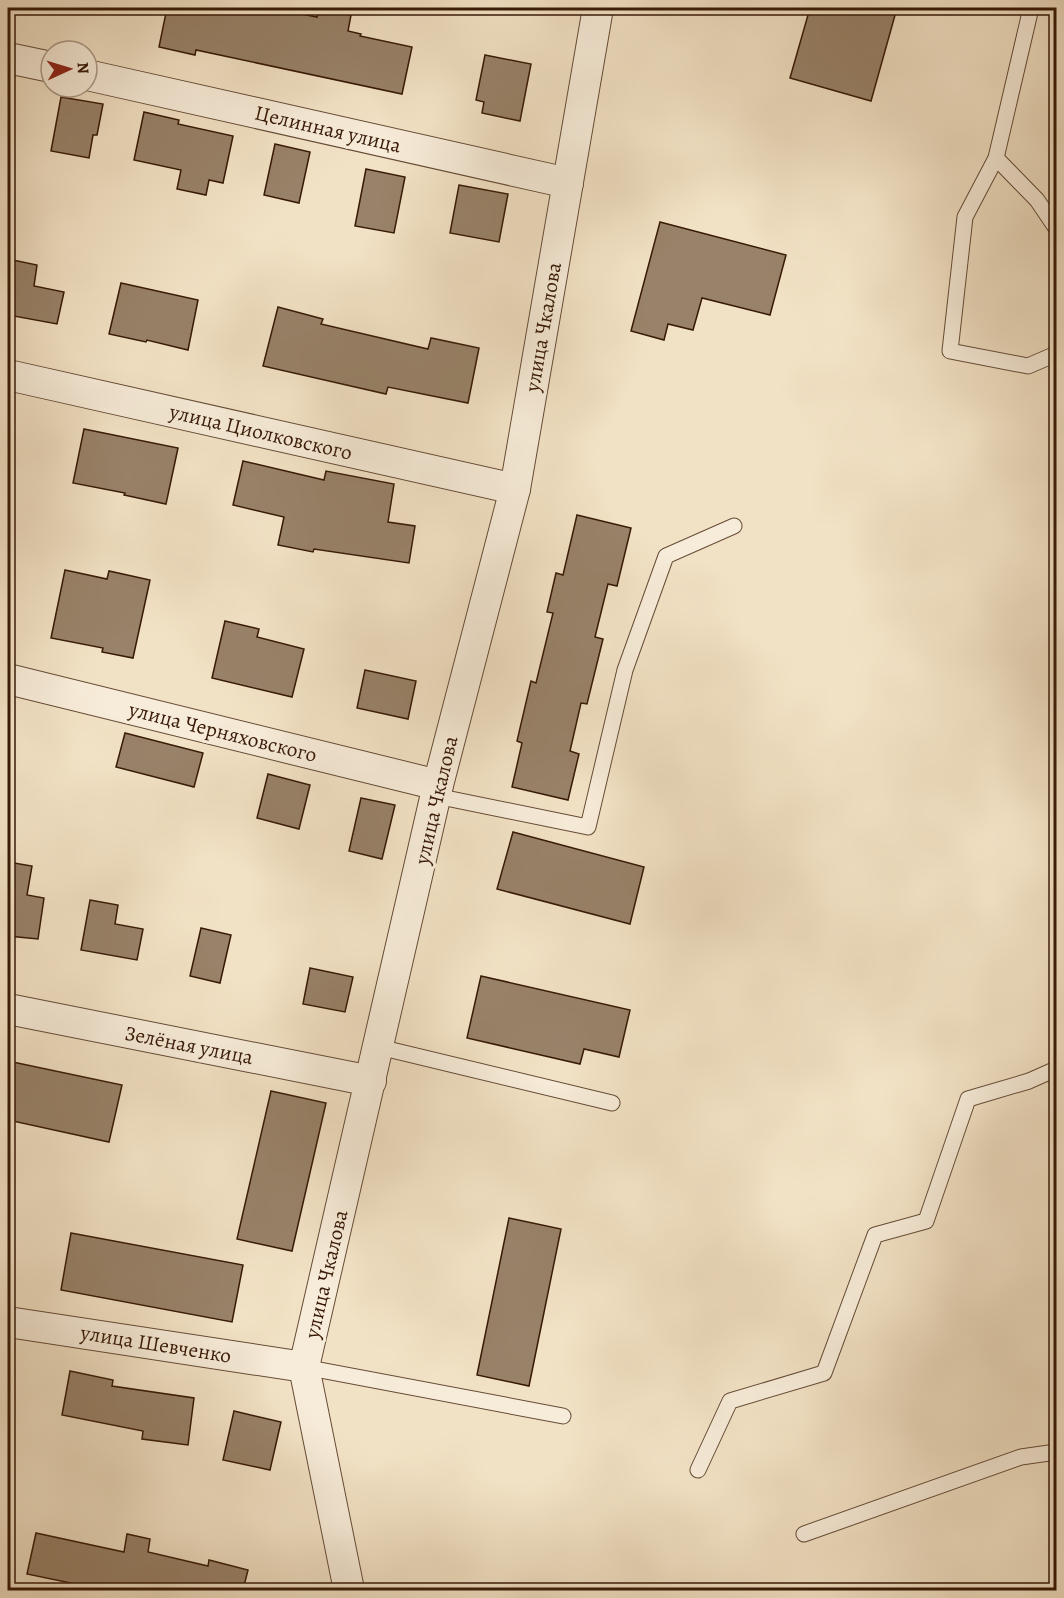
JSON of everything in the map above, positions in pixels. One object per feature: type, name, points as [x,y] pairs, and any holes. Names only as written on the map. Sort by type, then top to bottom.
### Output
[{"type":"street","name":"улица Чкалова","points":[[349,1590],[304,1367],[437,791],[515,489],[598,8]]},
{"type":"street","points":[[8,58],[39,64]]},
{"type":"street","name":"Целинная улица","points":[[99,78],[568,183]]},
{"type":"street","name":"улица Циолковского","points":[[8,375],[515,489]]},
{"type":"street","name":"улица Черняховского","points":[[8,679],[437,791]]},
{"type":"street","name":"Зелёная улица","points":[[8,1009],[371,1081]]},
{"type":"street","name":"улица Шевченко","points":[[8,1322],[304,1367]]},
{"type":"lane","points":[[1031,8],[996,158],[965,217],[950,351],[1028,366],[1056,354]]},
{"type":"lane","points":[[996,158],[1037,200],[1056,228]]},
{"type":"lane","points":[[437,791],[588,827],[626,670],[666,556],[734,526]]},
{"type":"lane","points":[[379,1047],[612,1103]]},
{"type":"lane","points":[[698,1470],[730,1401],[824,1373],[875,1235],[926,1221],[968,1100],[1029,1081],[1056,1069]]},
{"type":"lane","points":[[304,1367],[563,1416]]},
{"type":"lane","points":[[804,1534],[1021,1457],[1056,1452]]},
{"type":"building","points":[[167,8],[240,8],[264,13],[265,8],[272,8],[317,17],[319,8],[351,15],[348,31],[361,34],[360,36],[412,47],[402,94],[196,50],[195,55],[159,47]]},
{"type":"building","points":[[810,8],[897,8],[871,101],[790,78]]},
{"type":"building","points":[[485,55],[531,64],[520,121],[482,113],[484,102],[476,100]]},
{"type":"building","points":[[61,99],[103,104],[97,135],[93,135],[89,158],[51,151]]},
{"type":"building","points":[[144,112],[179,120],[178,124],[233,136],[223,183],[209,180],[206,195],[177,189],[181,170],[134,160]]},
{"type":"building","points":[[275,144],[310,152],[299,203],[264,195]]},
{"type":"building","points":[[366,169],[405,177],[394,233],[355,226]]},
{"type":"building","points":[[459,185],[508,194],[499,242],[450,233]]},
{"type":"building","points":[[660,222],[786,255],[770,315],[702,298],[693,330],[668,324],[664,340],[631,331]]},
{"type":"building","points":[[8,259],[37,265],[34,286],[64,292],[57,324],[8,315]]},
{"type":"building","points":[[121,283],[198,300],[188,350],[109,334]]},
{"type":"building","points":[[278,307],[323,319],[321,324],[428,349],[431,338],[479,348],[468,403],[388,387],[386,394],[263,366]]},
{"type":"building","points":[[84,429],[178,448],[166,504],[73,483]]},
{"type":"building","points":[[243,461],[324,480],[326,471],[394,484],[388,522],[415,526],[409,563],[314,549],[313,552],[278,545],[284,517],[233,505]]},
{"type":"building","points":[[577,515],[631,528],[617,586],[608,584],[595,637],[603,639],[587,704],[581,703],[570,751],[579,754],[568,800],[512,787],[522,743],[517,741],[531,681],[536,683],[553,613],[547,612],[556,573],[563,575]]},
{"type":"building","points":[[65,570],[107,579],[109,571],[150,580],[133,658],[102,652],[103,648],[51,638]]},
{"type":"building","points":[[225,621],[259,629],[257,637],[304,649],[292,697],[212,678]]},
{"type":"building","points":[[365,670],[416,681],[408,719],[357,708]]},
{"type":"building","points":[[125,733],[203,753],[194,787],[116,767]]},
{"type":"building","points":[[268,774],[310,785],[299,829],[257,818]]},
{"type":"building","points":[[361,798],[395,805],[382,859],[349,851]]},
{"type":"building","points":[[513,832],[644,867],[630,924],[497,889]]},
{"type":"building","points":[[8,862],[32,866],[27,895],[44,898],[38,939],[8,936]]},
{"type":"building","points":[[90,900],[118,905],[115,924],[143,929],[137,960],[81,950]]},
{"type":"building","points":[[201,928],[231,935],[220,983],[190,976]]},
{"type":"building","points":[[310,968],[353,977],[345,1012],[303,1004]]},
{"type":"building","points":[[481,976],[630,1010],[619,1057],[584,1049],[580,1064],[467,1038]]},
{"type":"building","points":[[8,1061],[122,1085],[109,1142],[8,1120]]},
{"type":"building","points":[[271,1091],[326,1103],[292,1251],[237,1239]]},
{"type":"building","points":[[509,1218],[561,1229],[529,1386],[477,1375]]},
{"type":"building","points":[[71,1233],[243,1265],[232,1322],[61,1290]]},
{"type":"building","points":[[70,1371],[113,1380],[112,1386],[194,1398],[188,1445],[142,1439],[143,1431],[62,1415]]},
{"type":"building","points":[[234,1411],[281,1422],[270,1470],[223,1460]]},
{"type":"building","points":[[36,1533],[124,1552],[127,1534],[150,1539],[148,1552],[208,1566],[209,1560],[248,1570],[243,1590],[104,1590],[27,1574]]}]
